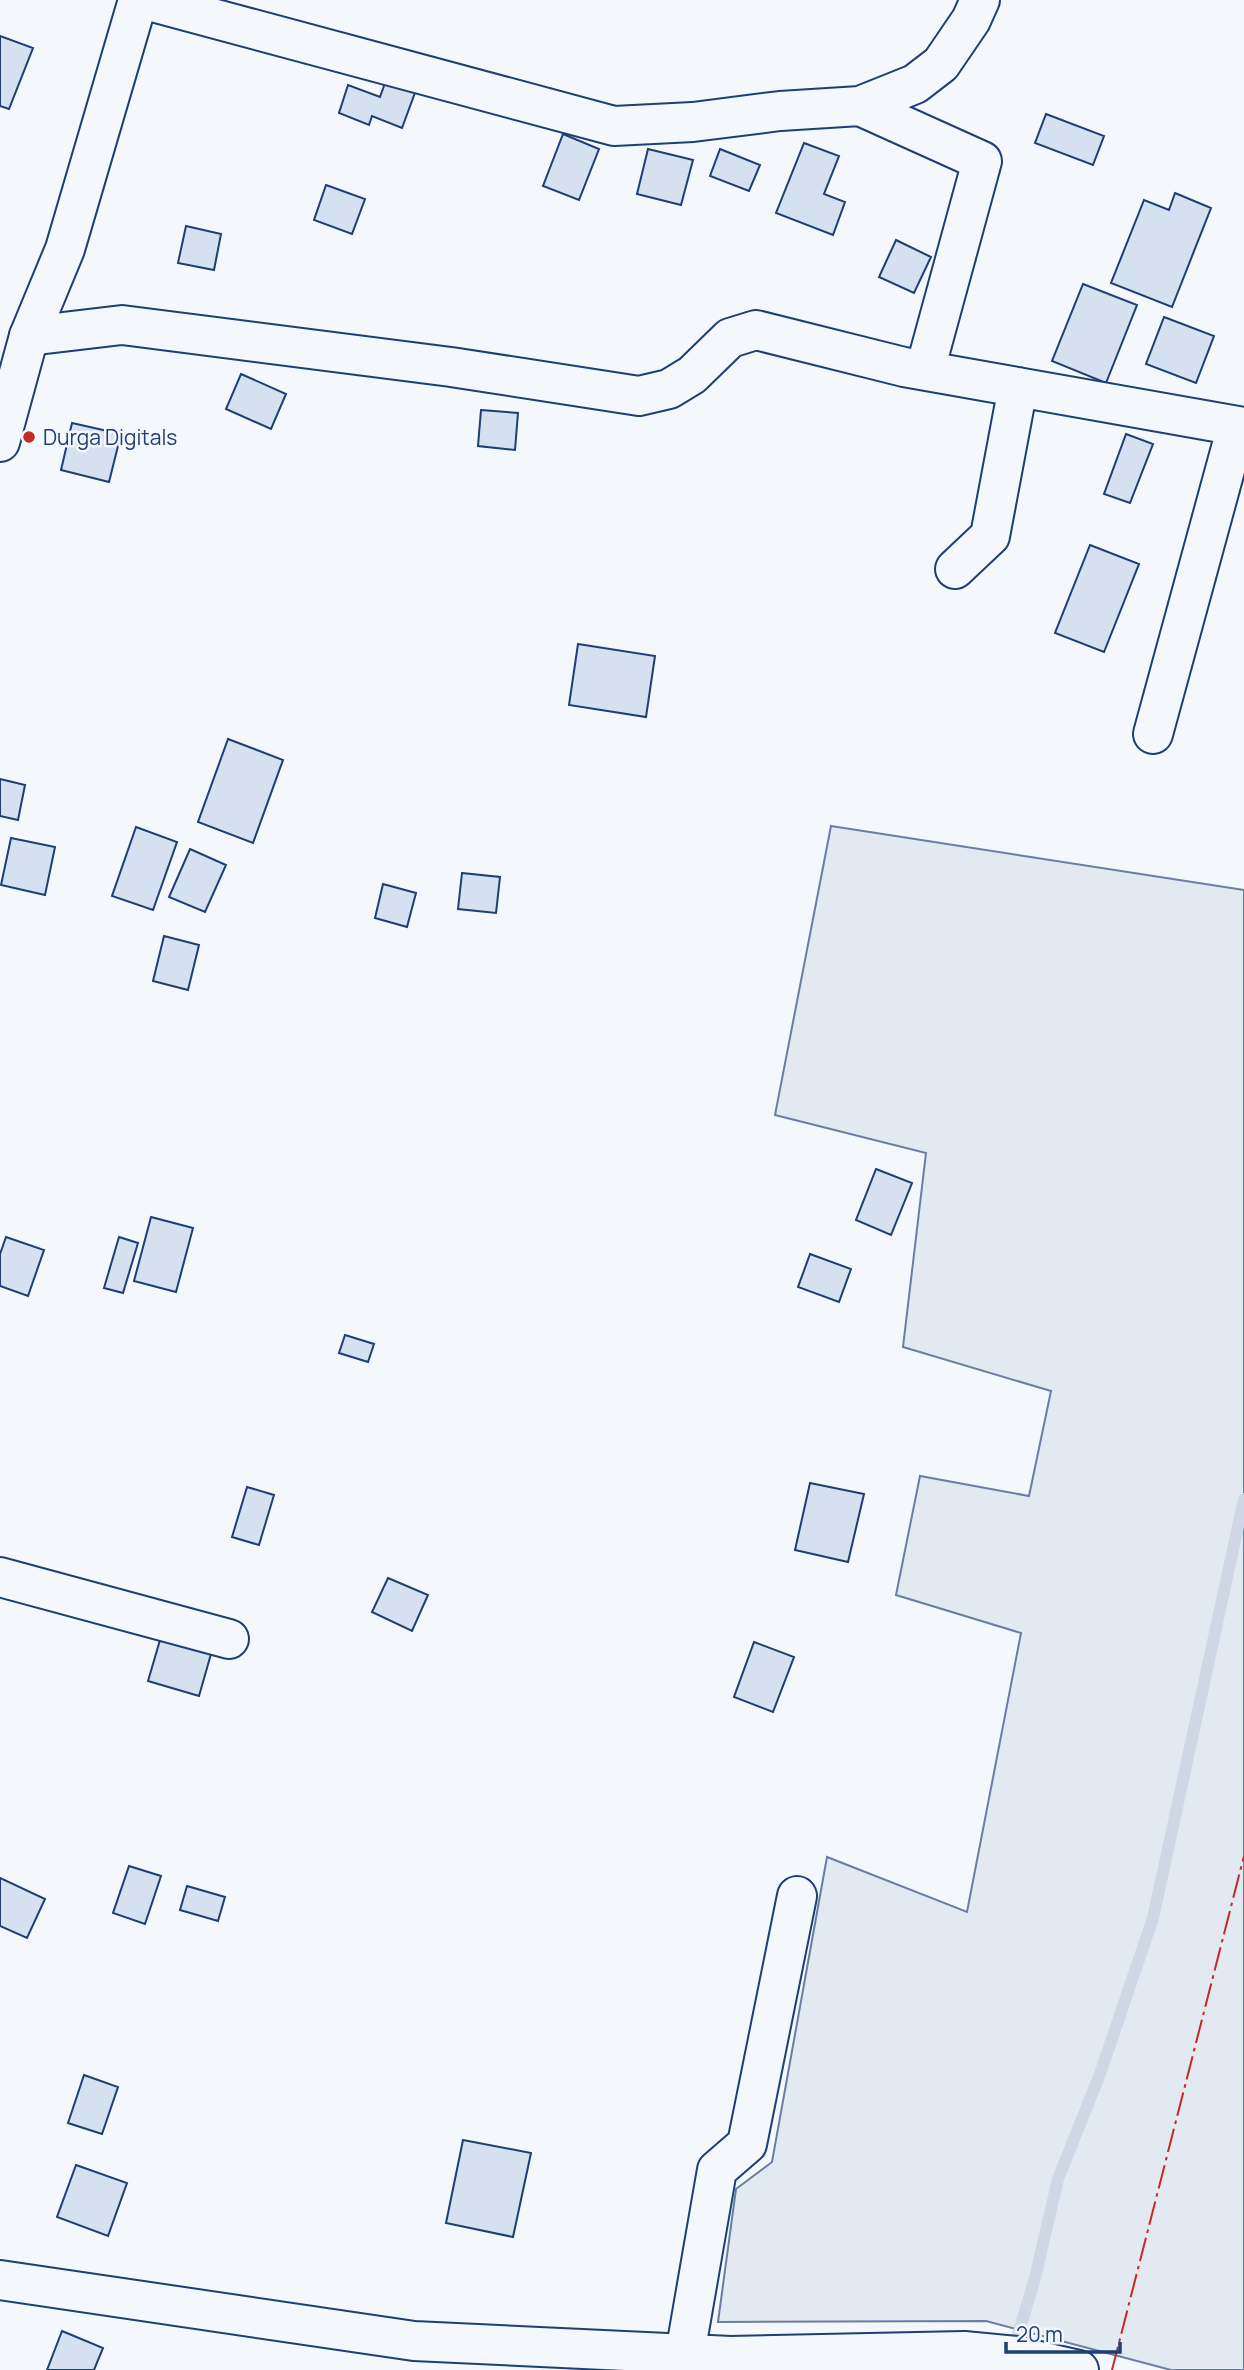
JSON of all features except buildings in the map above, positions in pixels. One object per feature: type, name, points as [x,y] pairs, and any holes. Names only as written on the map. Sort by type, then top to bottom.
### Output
[{"type":"street","points":[[0,442],[29,336],[65,249],[138,0]]},
{"type":"street","points":[[145,0],[614,126],[693,122],[780,111],[860,106],[915,84],[941,64],[971,19],[980,0]]},
{"type":"street","points":[[860,106],[982,161],[925,370]]},
{"type":"street","points":[[29,336],[122,325],[452,367],[639,396],[669,389],[692,375],[730,338],[756,330],[925,370],[1241,427],[1153,734]]},
{"type":"street","points":[[955,569],[990,536],[1018,387]]},
{"type":"street","points":[[0,1577],[229,1639]]},
{"type":"street","points":[[685,2354],[717,2169],[747,2144],[797,1896]]},
{"type":"street","points":[[0,2280],[414,2341],[731,2356],[964,2351],[1017,2356],[1079,2370]]},
{"type":"shaded area","points":[[831,826],[1244,890],[1244,2370],[1171,2370],[986,2321],[718,2322],[736,2189],[772,2162],[827,1857],[967,1912],[1021,1633],[896,1595],[920,1476],[1029,1496],[1051,1391],[903,1347],[926,1153],[775,1115]]},
{"type":"waterway","points":[[1018,2335],[1035,2278],[1058,2179],[1100,2074],[1153,1918],[1244,1499]]},
{"type":"power","points":[[1112,2370],[1244,1856]]},
{"type":"place","name":"Durga Digitals","points":[[29,437]]}]
